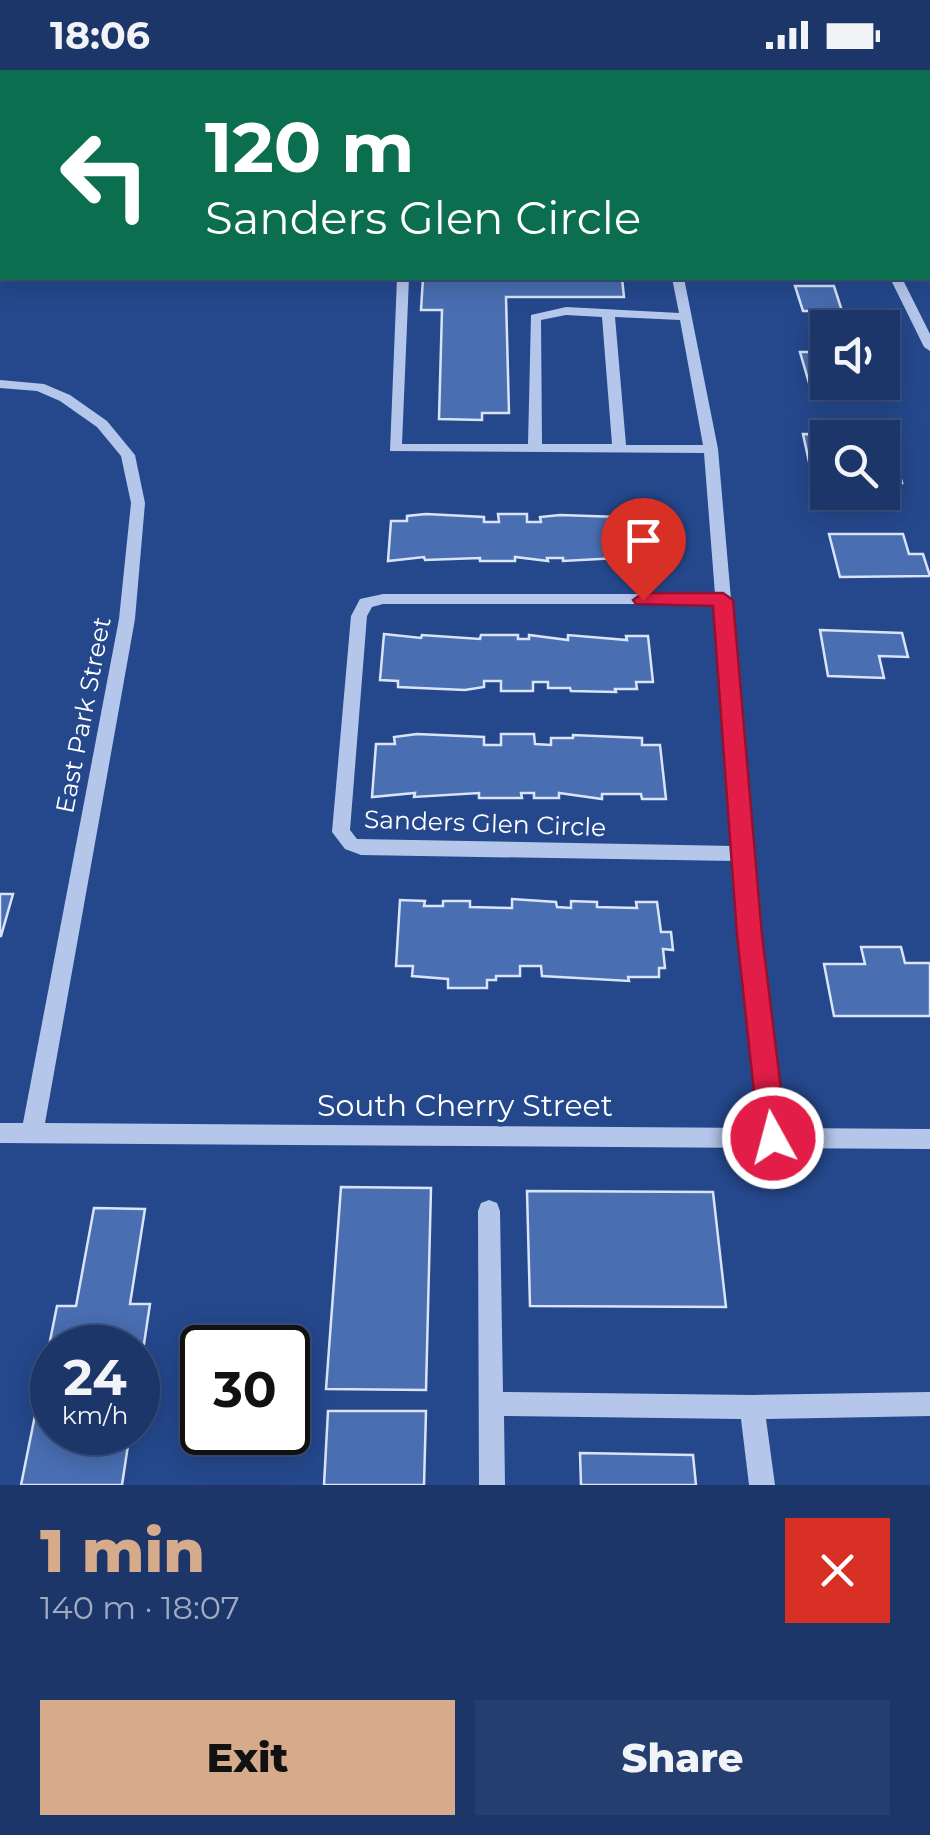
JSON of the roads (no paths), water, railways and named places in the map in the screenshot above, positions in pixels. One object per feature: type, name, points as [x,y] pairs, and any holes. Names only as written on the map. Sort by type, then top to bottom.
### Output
[{"type":"street","points":[[402,280],[396,448],[710,449]]},
{"type":"street","points":[[678,280],[710,449],[744,854],[773,1138]]},
{"type":"street","points":[[897,280],[927,332],[930,347]]},
{"type":"street","points":[[535,448],[535,318],[566,311],[685,317]]},
{"type":"street","points":[[608,314],[619,449]]},
{"type":"street","name":"East Park Street","points":[[0,384],[39,387],[65,398],[102,424],[128,455],[138,503],[128,619],[32,1134]]},
{"type":"street","name":"Sanders Glen Circle","points":[[723,600],[366,603],[359,616],[341,832],[351,844],[361,848],[744,854]]},
{"type":"street","name":"South Cherry Street","points":[[0,1134],[930,1139]]},
{"type":"street","points":[[490,1211],[492,1485]]},
{"type":"street","points":[[491,1404],[930,1404]]},
{"type":"street","points":[[752,1407],[762,1485]]}]
